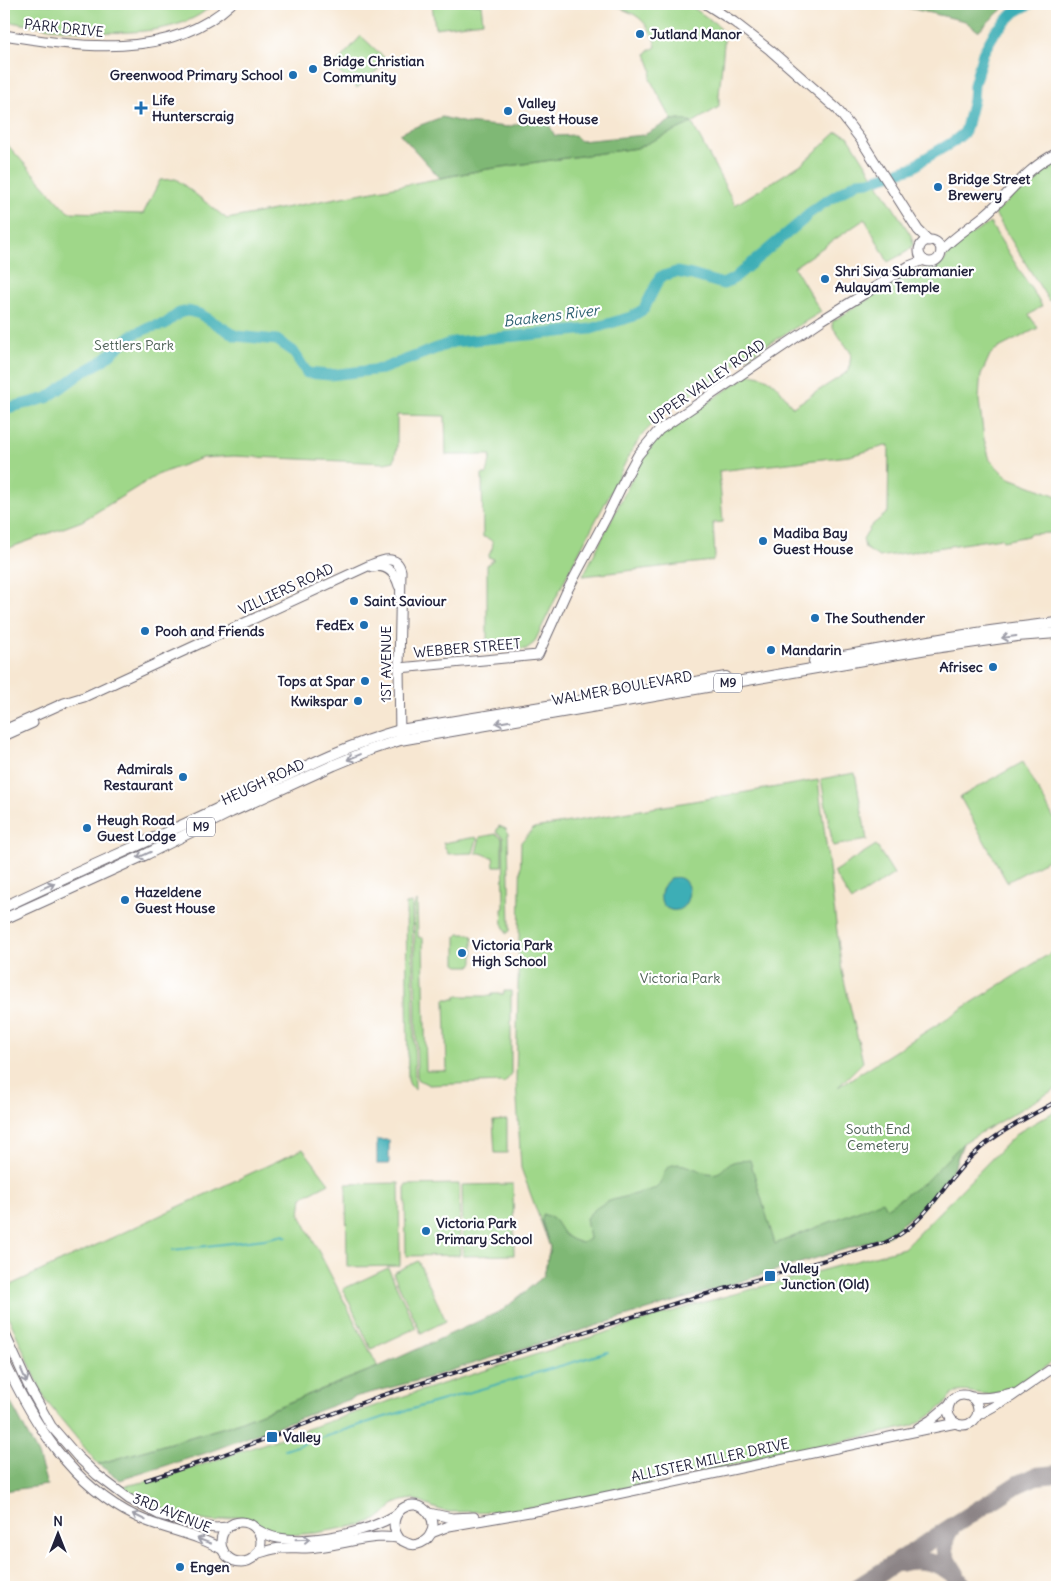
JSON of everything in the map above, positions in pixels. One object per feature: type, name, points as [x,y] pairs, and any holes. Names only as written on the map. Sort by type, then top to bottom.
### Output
[{"type":"main road","name":"WALMER BOULEVARD","points":[[400,735],[965,634],[1057,623]]},
{"type":"main road","name":"WALMER BOULEVARD","points":[[400,735],[927,648],[1017,636],[1057,633]]},
{"type":"main road","name":"HEUGH ROAD","points":[[4,906],[142,845],[338,752],[374,737],[400,735]]},
{"type":"main road","name":"HEUGH ROAD","points":[[4,919],[400,735]]},
{"type":"street","name":"PARK DRIVE","points":[[4,35],[86,46],[140,44],[201,26],[231,4]]},
{"type":"street","points":[[706,4],[734,22],[770,50],[837,109],[861,140],[929,249]]},
{"type":"street","name":"UPPER VALLEY ROAD","points":[[538,655],[566,593],[627,474],[649,440],[669,422],[742,372],[909,266],[929,249],[951,239],[987,213],[1038,164],[1057,153]]},
{"type":"street","name":"VILLIERS ROAD","points":[[4,730],[64,703],[84,697],[362,569],[384,560],[394,560]]},
{"type":"street","name":"1ST AVENUE","points":[[394,560],[401,571],[400,735]]},
{"type":"street","name":"VILLIERS ROAD","points":[[362,569],[380,566],[389,569],[398,582],[400,591]]},
{"type":"street","name":"WEBBER STREET","points":[[399,668],[538,655]]},
{"type":"street","name":"VILLIERS ROAD","points":[[4,736],[72,705],[84,697]]},
{"type":"street","name":"3RD AVENUE","points":[[4,1332],[28,1385],[51,1426],[97,1475],[129,1500],[160,1515],[200,1526],[228,1527]]},
{"type":"street","name":"3RD AVENUE","points":[[4,1360],[36,1423],[56,1450],[98,1492],[127,1511],[155,1524],[208,1542],[223,1550]]},
{"type":"street","points":[[1027,1387],[995,1397],[982,1398],[958,1395],[949,1405],[950,1417],[956,1423],[962,1425],[969,1424],[978,1415],[1027,1387],[1057,1365]]},
{"type":"street","points":[[972,1396],[978,1405],[978,1415]]},
{"type":"street","name":"ALLISTER MILLER DRIVE","points":[[914,1431],[949,1405]]},
{"type":"street","name":"ALLISTER MILLER DRIVE","points":[[431,1533],[449,1526],[512,1516],[956,1423]]},
{"type":"street","points":[[396,1515],[393,1527],[399,1538],[408,1544],[418,1544],[426,1540],[431,1533],[433,1522],[429,1512],[412,1505],[406,1506],[396,1515],[369,1528],[324,1538],[284,1539],[269,1536],[256,1530],[246,1522],[233,1523],[221,1538],[221,1544],[229,1558],[238,1561],[248,1560],[256,1554],[281,1548],[315,1548],[380,1537],[399,1538]]},
{"type":"street","name":"ALLISTER MILLER DRIVE","points":[[429,1512],[452,1518],[512,1516]]},
{"type":"street","points":[[160,1515],[184,1527],[184,1534]]},
{"type":"street","points":[[256,1530],[260,1539],[260,1545],[256,1554]]},
{"type":"green space","points":[[4,4],[213,4],[194,18],[170,26],[143,31],[113,32],[83,31],[4,21]]},
{"type":"green space","points":[[432,4],[481,4],[483,22],[435,28]]},
{"type":"green space","name":"Settlers Park","points":[[614,4],[688,4],[719,26],[724,36],[724,44],[719,107],[692,123],[735,205],[803,163],[837,132],[848,136],[912,237],[913,245],[908,251],[888,262],[865,219],[794,267],[821,312],[737,363],[660,417],[643,434],[630,453],[534,643],[526,649],[488,652],[487,650],[487,565],[494,559],[488,557],[493,545],[491,540],[483,537],[482,474],[487,474],[491,455],[446,455],[445,416],[397,415],[397,448],[394,461],[385,463],[234,456],[202,458],[157,475],[82,521],[4,550],[4,141],[68,212],[143,214],[160,180],[176,179],[227,219],[488,169],[637,148],[680,119],[672,120],[650,79],[652,70],[646,54],[656,47],[651,33],[639,18]]},
{"type":"green space","points":[[891,4],[1008,4],[978,31],[965,21]]},
{"type":"green space","points":[[361,36],[388,61],[357,88],[333,67]]},
{"type":"green space","points":[[442,117],[466,123],[508,127],[545,117],[555,136],[575,135],[580,141],[644,135],[672,120],[680,119],[692,123],[637,148],[488,169],[440,178],[400,134]]},
{"type":"green space","points":[[1057,159],[1057,295],[1049,301],[995,214],[1037,171]]},
{"type":"green space","points":[[990,223],[1042,306],[1029,315],[1038,328],[995,350],[990,355],[981,375],[979,400],[984,439],[990,460],[1007,477],[1057,496],[1057,530],[1051,533],[1029,534],[1028,536],[1003,541],[1001,538],[879,557],[865,548],[863,539],[871,526],[888,512],[889,445],[849,456],[719,471],[723,522],[713,523],[715,557],[712,561],[583,576],[638,467],[654,443],[671,427],[750,374],[771,381],[780,389],[793,407],[849,371],[851,353],[834,329],[833,321],[912,272],[939,266],[953,247]]},
{"type":"green space","points":[[1023,762],[1057,824],[1057,855],[1007,882],[960,797]]},
{"type":"green space","points":[[855,773],[867,840],[833,846],[821,779]]},
{"type":"green space","name":"Victoria Park","points":[[818,780],[842,971],[863,1062],[838,1087],[1057,949],[1057,1088],[963,1143],[954,1167],[931,1199],[888,1236],[785,1267],[512,1303],[544,1276],[550,1247],[521,1168],[516,1082],[521,842],[534,828]]},
{"type":"green space","points":[[499,826],[506,829],[508,834],[510,931],[506,934],[503,926],[502,909],[504,908],[503,837],[496,832]]},
{"type":"green space","points":[[496,834],[502,838],[502,866],[494,866],[493,857],[476,853],[480,837]]},
{"type":"green space","points":[[476,837],[473,853],[448,854],[443,843]]},
{"type":"green space","points":[[876,845],[894,874],[852,901],[833,872]]},
{"type":"green space","points":[[417,901],[418,937],[423,938],[426,1071],[447,1071],[445,999],[456,999],[456,996],[492,996],[492,994],[504,994],[504,991],[511,991],[511,1075],[503,1084],[501,1082],[429,1085],[417,1077],[414,906]]},
{"type":"green space","points":[[412,903],[415,1089],[408,1080],[406,904]]},
{"type":"green space","points":[[459,934],[470,934],[473,937],[473,963],[470,966],[459,966],[456,964],[456,937]]},
{"type":"green space","points":[[1057,1110],[1057,1357],[1024,1382],[1006,1391],[986,1394],[955,1393],[932,1414],[909,1427],[517,1511],[450,1512],[413,1499],[394,1504],[376,1520],[316,1533],[290,1535],[263,1527],[251,1519],[236,1516],[216,1522],[188,1517],[138,1500],[120,1487],[163,1478],[401,1397],[690,1306],[904,1248],[1017,1133]]},
{"type":"green space","points":[[507,1120],[507,1153],[495,1153],[493,1121]]},
{"type":"green space","points":[[963,1143],[954,1167],[931,1199],[888,1236],[420,1380],[358,1396],[206,1453],[120,1480],[98,1464],[232,1425],[378,1367],[503,1310],[544,1276],[550,1247],[542,1221],[543,1214],[554,1220],[566,1236],[582,1243],[589,1239],[586,1218],[592,1211],[611,1200],[656,1188],[667,1168],[675,1164],[713,1174],[733,1162],[750,1160],[775,1244],[882,1201],[886,1208],[926,1181]]},
{"type":"green space","points":[[303,1149],[329,1183],[302,1197],[300,1215],[378,1367],[232,1425],[98,1464],[46,1401],[4,1307],[4,1288]]},
{"type":"green space","points":[[399,1183],[400,1266],[347,1267],[346,1184]]},
{"type":"green space","points":[[459,1184],[460,1255],[406,1256],[405,1185]]},
{"type":"green space","points":[[513,1184],[514,1255],[463,1256],[462,1185]]},
{"type":"green space","points":[[418,1261],[446,1321],[421,1333],[393,1273]]},
{"type":"green space","points":[[388,1268],[416,1328],[371,1349],[343,1289]]},
{"type":"green space","points":[[4,1391],[38,1455],[47,1485],[4,1491]]},
{"type":"water","points":[[671,878],[679,878],[685,881],[688,887],[689,894],[687,900],[684,906],[678,910],[666,908],[661,900],[664,885]]},
{"type":"water","points":[[377,1140],[389,1140],[389,1164],[377,1164]]},
{"type":"waterway","name":"Baakens River","points":[[4,409],[47,398],[80,374],[101,362],[132,335],[151,327],[165,324],[179,313],[188,311],[200,314],[236,336],[277,340],[293,351],[307,373],[330,375],[382,369],[453,342],[591,329],[631,317],[644,309],[660,277],[676,272],[723,284],[733,279],[822,204],[858,182],[870,181],[914,167],[965,132],[973,100],[974,85],[983,53],[995,32],[1015,12],[1030,4]]},
{"type":"waterway","points":[[173,1250],[265,1239],[283,1235],[287,1237]]},
{"type":"waterway","points":[[285,1450],[378,1419],[608,1352]]},
{"type":"taxiway","points":[[858,1587],[1018,1484],[1036,1476],[1057,1474]]},
{"type":"taxiway","points":[[953,1526],[948,1532],[944,1544],[946,1556],[956,1574]]},
{"type":"taxiway","points":[[899,1563],[926,1561],[950,1572],[963,1585]]},
{"type":"railway","points":[[146,1480],[214,1458],[377,1397],[689,1299],[884,1243],[911,1226],[932,1204],[962,1167],[982,1147],[1014,1125],[1057,1101]]},
{"type":"place","name":"Jutland Manor","points":[[640,34]]},
{"type":"place","name":"Bridge Christian Community","points":[[313,69]]},
{"type":"place","name":"Greenwood Primary School","points":[[293,75]]},
{"type":"place","name":"Life Hunterscraig","points":[[141,108]]},
{"type":"place","name":"Valley Guest House","points":[[508,111]]},
{"type":"place","name":"Bridge Street Brewery","points":[[938,187]]},
{"type":"place","name":"Shri Siva Subramanier Aulayam Temple","points":[[825,279]]},
{"type":"place","name":"Madiba Bay Guest House","points":[[763,541]]},
{"type":"place","name":"Saint Saviour","points":[[354,601]]},
{"type":"place","name":"The Southender","points":[[815,618]]},
{"type":"place","name":"FedEx","points":[[364,625]]},
{"type":"place","name":"Pooh and Friends","points":[[145,631]]},
{"type":"place","name":"Mandarin","points":[[771,650]]},
{"type":"place","name":"Afrisec","points":[[993,667]]},
{"type":"place","name":"Tops at Spar","points":[[365,681]]},
{"type":"place","name":"Kwikspar","points":[[358,701]]},
{"type":"place","name":"Admirals Restaurant","points":[[183,777]]},
{"type":"place","name":"Heugh Road Guest Lodge","points":[[87,828]]},
{"type":"place","name":"Hazeldene Guest House","points":[[125,900]]},
{"type":"place","name":"Victoria Park High School","points":[[462,953]]},
{"type":"place","name":"Victoria Park Primary School","points":[[426,1231]]},
{"type":"place","name":"Valley Junction (Old)","points":[[770,1276]]},
{"type":"place","name":"Valley","points":[[272,1437]]},
{"type":"place","name":"Engen","points":[[180,1567]]},
{"type":"park label","name":"South End Cemetery","points":[[878,1138]]}]
